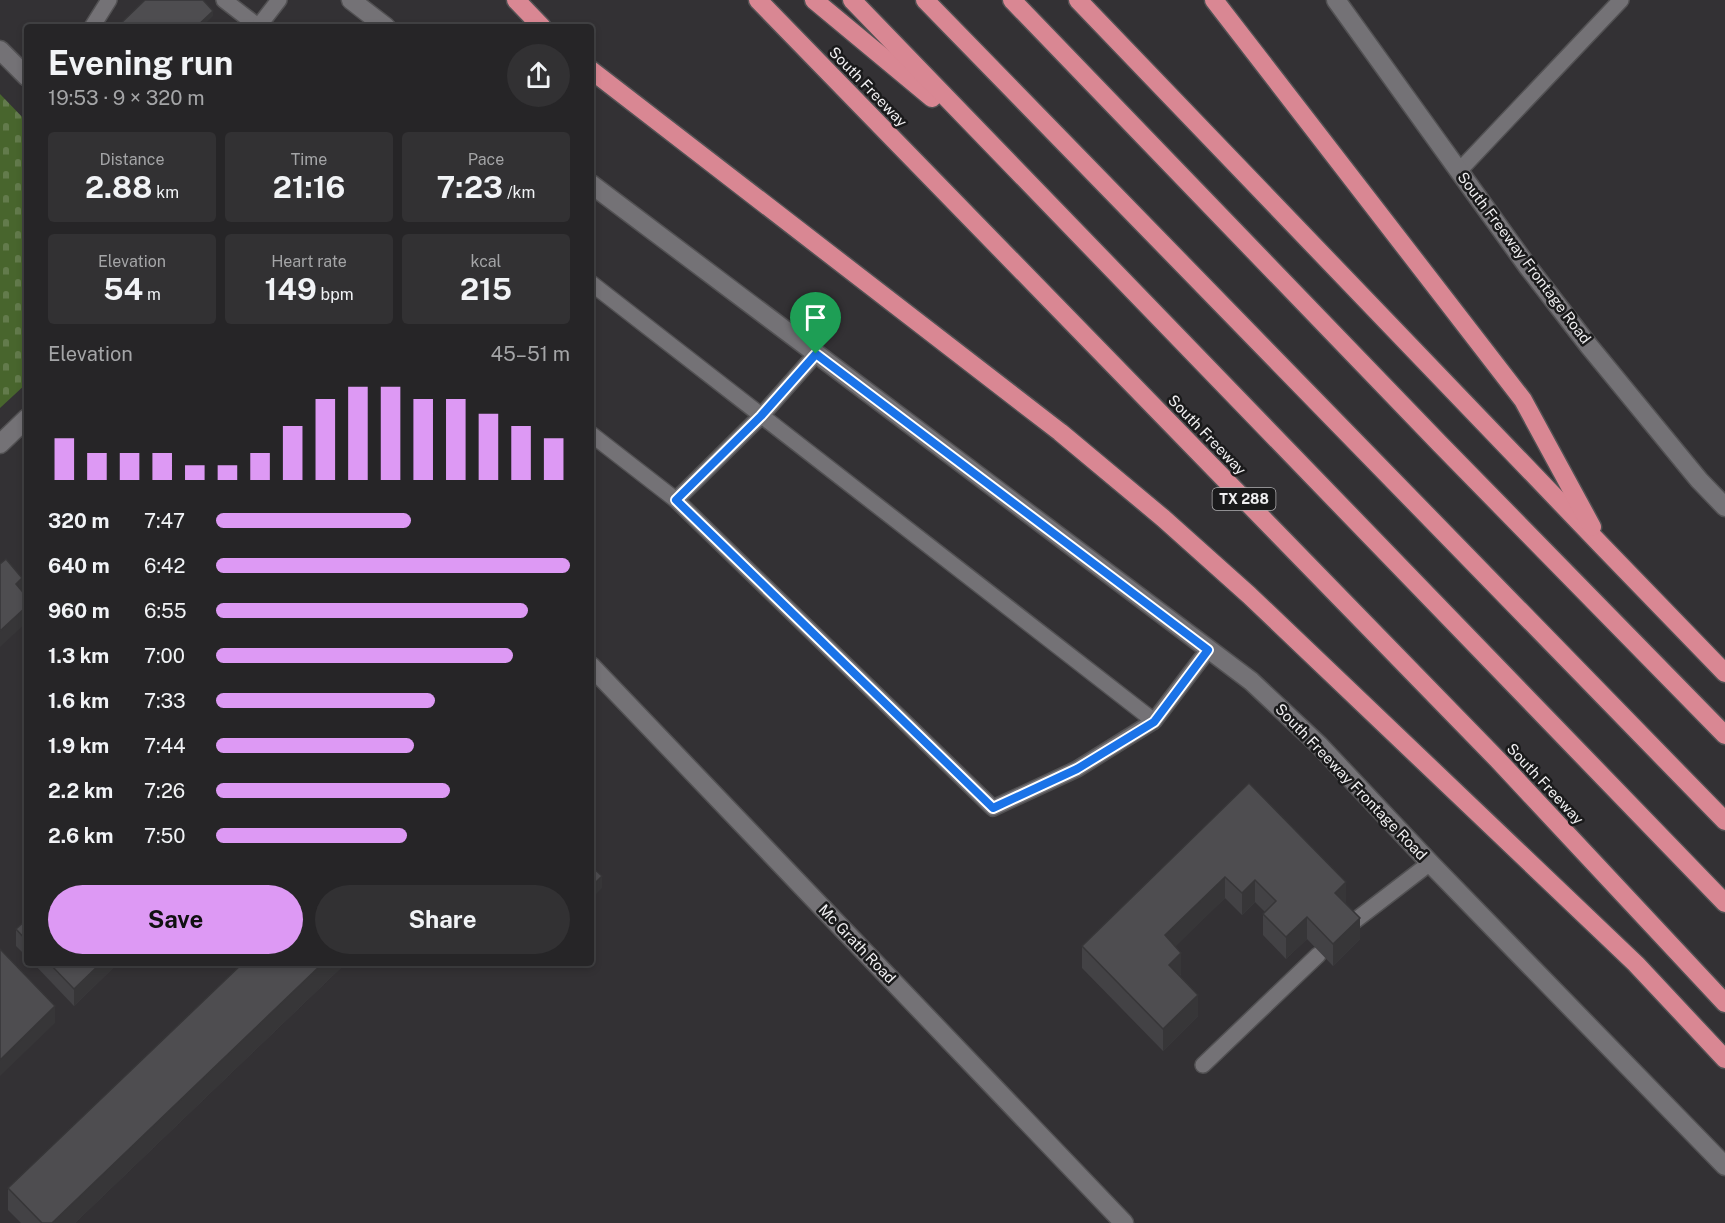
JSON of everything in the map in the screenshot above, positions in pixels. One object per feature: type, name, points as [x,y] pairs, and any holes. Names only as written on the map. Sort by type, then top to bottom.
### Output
[{"type":"highway","points":[[516,0],[539,24]]},
{"type":"highway","name":"South Freeway","points":[[758,0],[1498,760],[1725,1002]]},
{"type":"highway","points":[[814,0],[1003,156]]},
{"type":"highway","points":[[852,0],[1725,903]]},
{"type":"highway","points":[[925,0],[1725,821]]},
{"type":"highway","points":[[1012,0],[1725,735]]},
{"type":"highway","points":[[1078,0],[1725,673]]},
{"type":"highway","points":[[1214,0],[1523,400],[1605,549]]},
{"type":"highway","points":[[594,72],[1060,432],[1163,518],[1249,596],[1636,964],[1725,1059]]},
{"type":"main road","points":[[351,0],[382,24]]},
{"type":"main road","name":"South Freeway Frontage Road","points":[[1336,0],[1527,267],[1699,480],[1725,507]]},
{"type":"main road","points":[[0,50],[24,74]]},
{"type":"main road","name":"South Freeway Frontage Road","points":[[594,186],[1251,681],[1319,746],[1725,1166]]},
{"type":"main road","points":[[0,444],[24,421]]},
{"type":"main road","name":"Mc Grath Road","points":[[594,669],[1124,1223]]},
{"type":"lane","points":[[94,24],[109,0]]},
{"type":"lane","points":[[224,0],[254,24]]},
{"type":"lane","points":[[260,24],[279,0]]},
{"type":"lane","points":[[1459,171],[1621,0]]},
{"type":"lane","points":[[594,285],[1154,722]]},
{"type":"lane","points":[[676,500],[761,416],[816,354]]},
{"type":"lane","points":[[594,436],[676,500],[993,808],[1077,769],[1154,722],[1208,650]]},
{"type":"lane","points":[[1348,926],[1430,863]]},
{"type":"lane","points":[[1203,1065],[1318,955]]},
{"type":"green space","points":[[0,94],[24,119],[24,386],[0,408]]},
{"type":"building","points":[[145,0],[203,0],[213,11],[199,24],[120,24]]},
{"type":"building","points":[[6,559],[22,578],[16,584],[24,593],[24,609],[0,631],[0,564]]},
{"type":"building","points":[[1249,783],[1346,882],[1335,893],[1360,918],[1333,944],[1307,917],[1286,937],[1263,914],[1276,901],[1255,880],[1242,893],[1225,877],[1165,935],[1181,953],[1169,965],[1198,995],[1163,1029],[1082,946]]},
{"type":"building","points":[[594,869],[602,876],[594,884]]},
{"type":"building","points":[[24,922],[24,938],[16,929]]},
{"type":"building","points":[[0,949],[55,1006],[0,1060]]},
{"type":"building","points":[[52,966],[98,966],[74,989]]},
{"type":"building","points":[[240,966],[320,966],[52,1223],[42,1223],[8,1188]]},
{"type":"route","points":[[816,354],[1208,650],[1154,722],[1077,769],[993,808],[676,500],[761,416],[816,354]]}]
